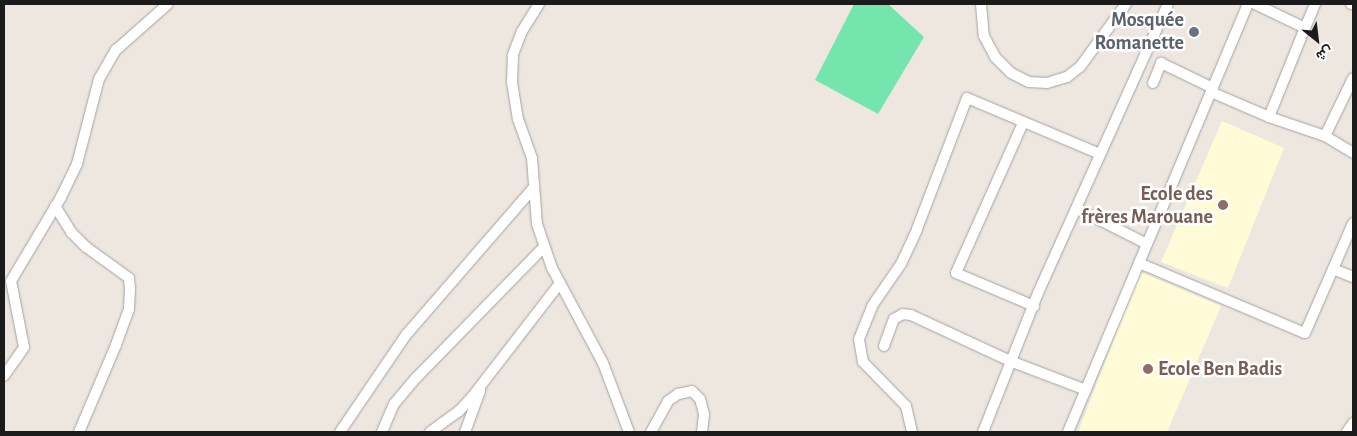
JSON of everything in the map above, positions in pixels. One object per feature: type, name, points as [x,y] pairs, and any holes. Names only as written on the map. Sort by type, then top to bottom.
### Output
[{"type":"street","points":[[4,376],[24,347],[11,282],[77,164],[102,73],[116,50],[168,4]]},
{"type":"street","points":[[538,4],[522,31],[513,55],[512,82],[518,119],[532,158],[534,187],[544,247],[560,283],[603,363],[629,432]]},
{"type":"street","points":[[981,4],[979,12],[984,36],[995,57],[1011,73],[1029,82],[1047,83],[1067,77],[1080,68],[1126,4]]},
{"type":"street","points":[[983,432],[1010,361],[1078,209],[1098,153],[1168,4]]},
{"type":"street","points":[[1068,432],[1248,4]]},
{"type":"street","points":[[1255,4],[1305,28]]},
{"type":"street","points":[[1268,117],[1316,4]]},
{"type":"street","points":[[1153,83],[1161,63],[1268,117],[1325,136],[1353,153]]},
{"type":"street","points":[[1325,136],[1353,78]]},
{"type":"street","points":[[912,432],[906,406],[863,362],[859,338],[862,325],[906,255],[967,98],[1098,153]]},
{"type":"street","points":[[1022,122],[956,273],[1034,306]]},
{"type":"street","points":[[340,432],[406,335],[534,187]]},
{"type":"street","points":[[55,206],[71,232],[86,247],[129,278],[129,309],[79,432]]},
{"type":"street","points":[[1078,209],[1147,244]]},
{"type":"street","points":[[1139,263],[1305,333],[1353,223]]},
{"type":"street","points":[[382,432],[394,404],[417,377],[544,247]]},
{"type":"street","points":[[1333,269],[1353,277]]},
{"type":"street","points":[[430,432],[460,411],[560,283]]},
{"type":"street","points":[[884,346],[894,319],[903,314],[1010,361],[1086,390]]},
{"type":"street","points":[[465,432],[483,383]]},
{"type":"street","points":[[651,432],[668,401],[678,394],[692,391],[700,399],[704,414],[702,432]]},
{"type":"street","points":[[1347,432],[1353,423]]},
{"type":"shaded area","name":"Ecole des frères Marouane","points":[[1222,121],[1284,148],[1228,288],[1161,262]]},
{"type":"shaded area","name":"Ecole Ben Badis","points":[[1140,272],[1221,306],[1167,432],[1078,432]]},
{"type":"green space","points":[[854,4],[888,4],[924,37],[878,114],[815,80]]},
{"type":"place","name":"Mosquée Romanette","points":[[1194,32]]},
{"type":"place","name":"Ecole des frères Marouane","points":[[1223,205]]},
{"type":"place","name":"Ecole Ben Badis","points":[[1148,369]]}]
